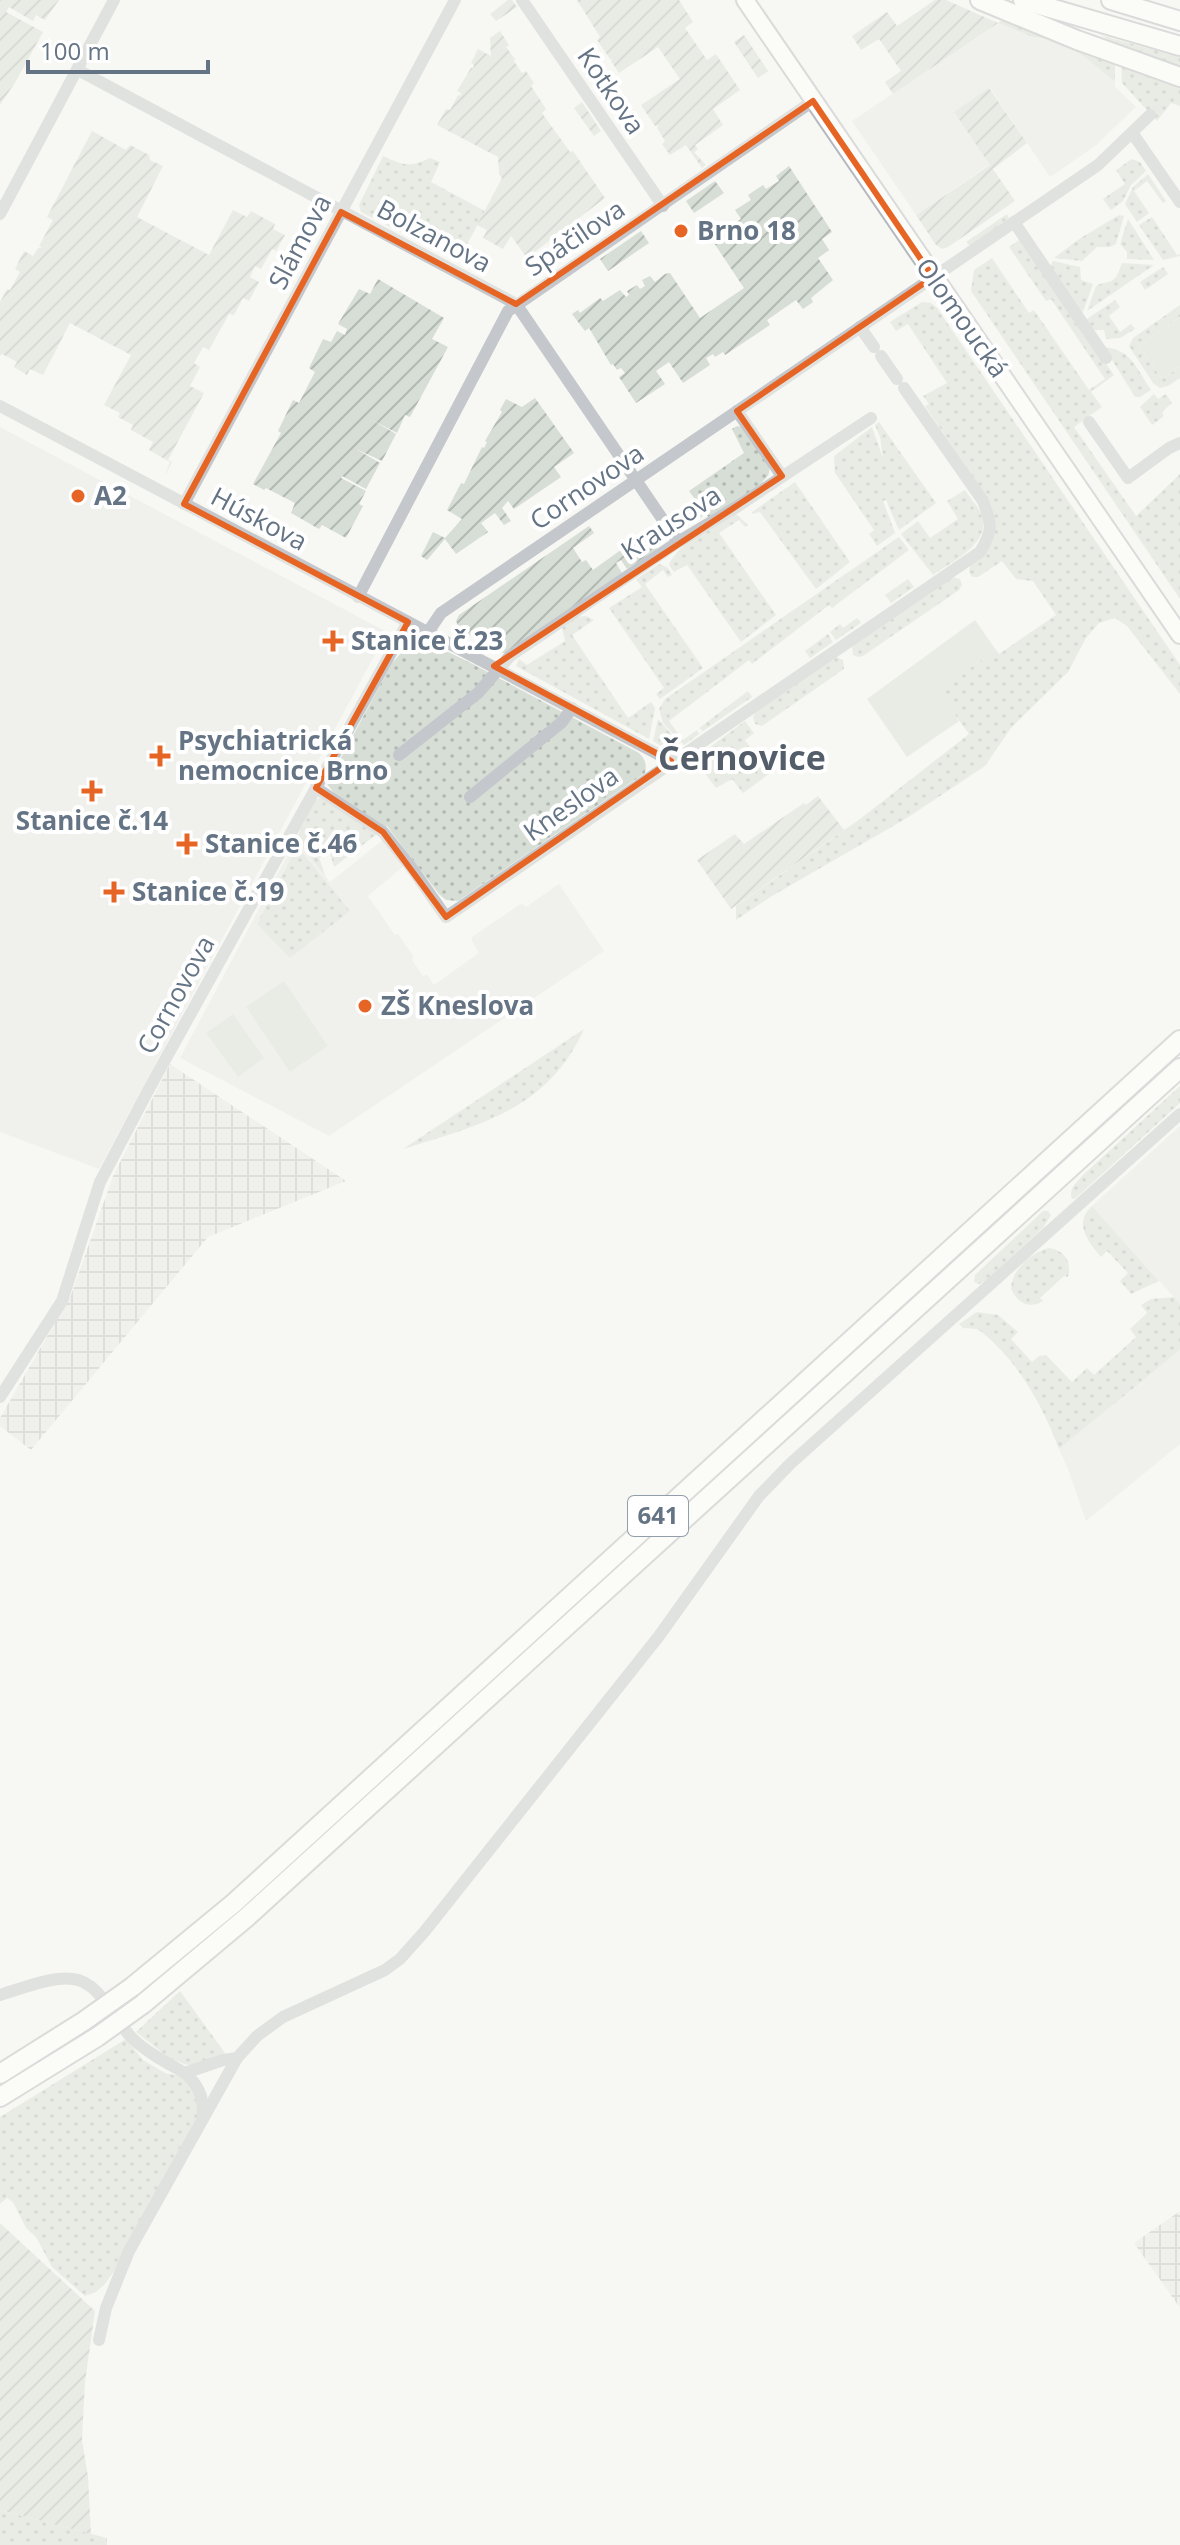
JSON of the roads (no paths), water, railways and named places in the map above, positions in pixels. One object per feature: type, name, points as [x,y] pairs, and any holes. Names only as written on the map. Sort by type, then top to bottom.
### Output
[{"type":"highway","points":[[980,0],[1077,40],[1180,77]]},
{"type":"highway","points":[[1023,0],[1180,46]]},
{"type":"highway","points":[[1111,0],[1180,21]]},
{"type":"highway","name":"641","points":[[0,2074],[132,1987],[246,1892],[1180,1040]]},
{"type":"highway","name":"641","points":[[0,2097],[97,2037],[143,2004],[259,1906],[1180,1068]]},
{"type":"main road","name":"Olomoucká","points":[[745,0],[1180,635]]},
{"type":"street","points":[[0,214],[114,0]]},
{"type":"street","name":"Slámova","points":[[184,504],[455,0]]},
{"type":"street","name":"Kotkova","points":[[522,0],[663,206]]},
{"type":"street","name":"Bolzanova","points":[[78,70],[516,304],[678,542]]},
{"type":"street","name":"Spáčilova","points":[[358,597],[508,311],[813,101]]},
{"type":"street","name":"Cornovova","points":[[428,632],[441,613],[1098,165],[1150,115]]},
{"type":"street","points":[[1133,134],[1180,202]]},
{"type":"street","points":[[1014,222],[1106,358]]},
{"type":"street","name":"Kneslova","points":[[316,788],[383,832],[446,917],[980,552],[990,536],[990,520],[983,501],[860,327]]},
{"type":"street","name":"Húskova","points":[[0,406],[671,761]]},
{"type":"street","points":[[737,411],[782,476]]},
{"type":"street","name":"Krausova","points":[[498,669],[510,656],[678,542],[871,418]]},
{"type":"street","points":[[1089,422],[1128,478],[1180,443]]},
{"type":"street","name":"Cornovova","points":[[0,1397],[62,1301],[100,1182],[408,622]]},
{"type":"street","points":[[399,755],[478,693],[498,669]]},
{"type":"street","points":[[470,797],[562,722],[572,708]]},
{"type":"street","points":[[99,2340],[106,2308],[129,2251],[237,2058],[257,2036],[283,2017],[373,1977],[400,1959],[659,1636],[759,1496],[790,1464],[1180,1114]]},
{"type":"street","points":[[0,1995],[55,1980],[76,1979],[92,1988],[133,2039],[195,2083],[203,2098],[203,2116]]},
{"type":"street","points":[[185,2073],[237,2058]]},
{"type":"place","name":"Brno 18","points":[[681,231]]},
{"type":"place","name":"A2","points":[[78,496]]},
{"type":"place","name":"Stanice č.23","points":[[333,641]]},
{"type":"place","name":"Psychiatrická nemocnice Brno","points":[[160,756]]},
{"type":"place","name":"Stanice č.14","points":[[92,791]]},
{"type":"place","name":"Stanice č.46","points":[[187,844]]},
{"type":"place","name":"Stanice č.19","points":[[114,892]]},
{"type":"place","name":"ZŠ Kneslova","points":[[365,1006]]},
{"type":"district","name":"Černovice","points":[[742,758]]}]
